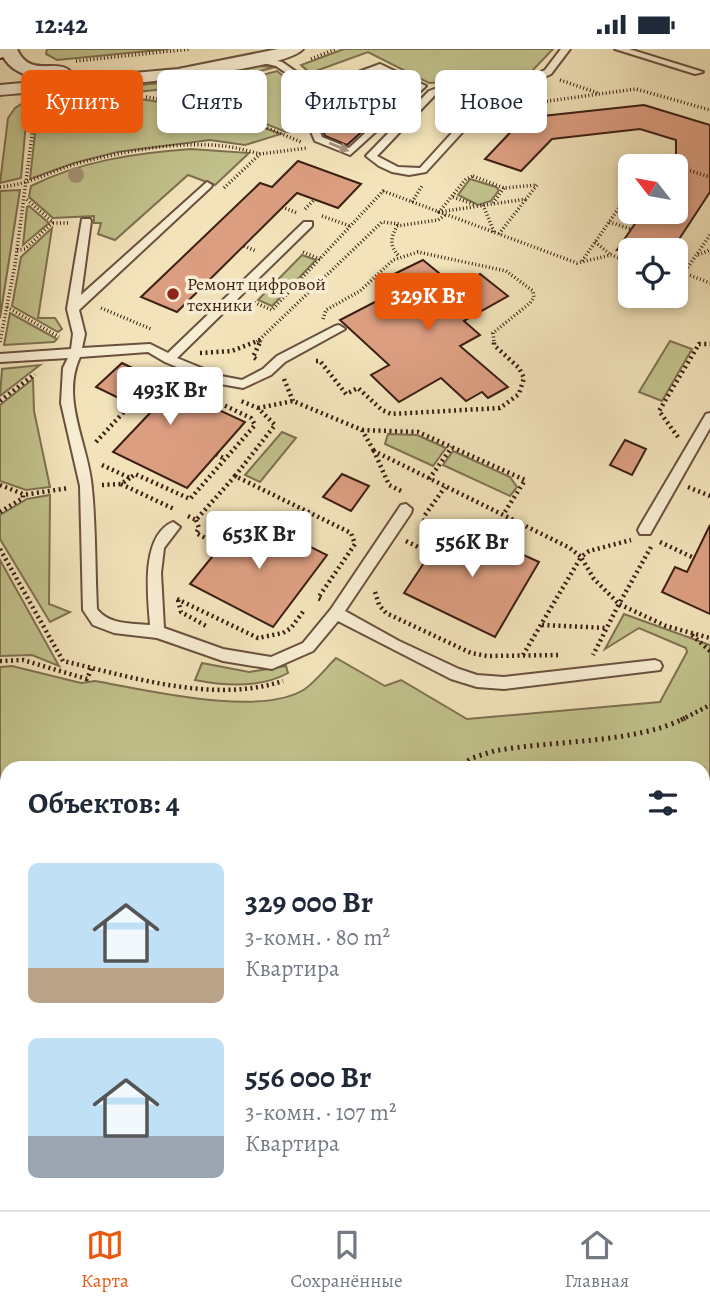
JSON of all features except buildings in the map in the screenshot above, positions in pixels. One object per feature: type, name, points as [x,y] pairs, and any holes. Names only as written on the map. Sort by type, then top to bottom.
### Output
[{"type":"street","points":[[8,49],[13,59],[25,68],[40,73],[293,49]]},
{"type":"street","points":[[0,90],[178,74],[255,54]]},
{"type":"lane","points":[[293,49],[289,61],[297,70]]},
{"type":"lane","points":[[547,72],[566,49]]},
{"type":"lane","points":[[619,49],[698,72]]},
{"type":"lane","points":[[255,54],[288,70]]},
{"type":"lane","points":[[380,67],[421,86],[350,152],[318,139],[301,96],[313,88],[380,67]]},
{"type":"lane","points":[[445,88],[487,100],[423,170],[408,174],[380,164],[371,156],[432,93],[445,88]]},
{"type":"lane","points":[[73,309],[208,185]]},
{"type":"lane","points":[[164,361],[237,295],[304,219]]},
{"type":"lane","points":[[85,226],[73,309],[79,334],[76,353],[69,368],[66,403],[86,486],[90,610],[98,621],[114,627],[157,632],[223,655],[272,663],[308,647],[408,502]]},
{"type":"lane","points":[[0,358],[150,348],[164,361],[219,380],[243,384],[268,372],[281,359],[337,330]]},
{"type":"lane","points":[[641,538],[710,417]]},
{"type":"lane","points":[[157,632],[154,573],[158,547],[173,527]]},
{"type":"lane","points":[[333,608],[394,645],[456,675],[477,681],[504,683],[655,666]]},
{"type":"path","points":[[67,61],[190,49]]},
{"type":"path","points":[[547,101],[636,89],[710,110]]},
{"type":"path","points":[[0,187],[25,185],[83,162],[138,151],[214,146],[260,155],[310,147],[282,132],[222,109],[143,96]]},
{"type":"path","points":[[0,343],[17,250],[32,133]]},
{"type":"path","points":[[221,191],[260,155]]},
{"type":"path","points":[[688,170],[710,177]]},
{"type":"path","points":[[439,212],[466,179],[473,176],[503,188],[537,185],[496,233]]},
{"type":"path","points":[[412,202],[426,181],[417,181]]},
{"type":"path","points":[[237,295],[272,310],[388,185]]},
{"type":"path","points":[[493,204],[503,188]]},
{"type":"path","points":[[383,191],[581,262],[611,255]]},
{"type":"path","points":[[453,197],[477,206]]},
{"type":"path","points":[[24,198],[53,223],[85,226]]},
{"type":"path","points":[[439,212],[527,199]]},
{"type":"path","points":[[304,219],[305,210],[314,200]]},
{"type":"path","points":[[483,205],[496,233]]},
{"type":"path","points":[[282,207],[304,219]]},
{"type":"path","points":[[581,262],[618,209]]},
{"type":"path","points":[[305,210],[350,226]]},
{"type":"path","points":[[191,353],[238,351],[261,339],[382,222],[400,224],[438,221],[445,215]]},
{"type":"path","points":[[291,224],[304,219]]},
{"type":"path","points":[[609,222],[631,229]]},
{"type":"path","points":[[17,250],[25,249],[53,223]]},
{"type":"path","points":[[398,255],[393,249],[391,237],[400,224]]},
{"type":"path","points":[[688,268],[710,235]]},
{"type":"path","points":[[595,242],[618,258]]},
{"type":"path","points":[[697,256],[710,250]]},
{"type":"path","points":[[305,362],[320,361],[346,394],[358,388],[382,410],[391,414],[493,410],[519,394],[524,386],[524,378],[519,368],[494,345],[493,333],[506,319],[528,307],[534,297],[533,292],[506,271],[418,252],[398,255],[363,289],[326,310],[324,323],[337,330]]},
{"type":"path","points":[[688,275],[710,283]]},
{"type":"path","points":[[107,298],[98,307],[159,332]]},
{"type":"path","points":[[0,401],[57,354],[56,344],[61,338],[7,307]]},
{"type":"path","points":[[258,361],[253,357],[261,339]]},
{"type":"path","points":[[682,498],[707,451],[678,438],[659,411],[699,344],[710,344]]},
{"type":"path","points":[[97,453],[94,443],[134,401],[127,397],[164,361]]},
{"type":"path","points":[[279,374],[293,401]]},
{"type":"path","points":[[121,484],[135,474],[190,499],[255,425],[251,418],[215,401],[222,393]]},
{"type":"path","points":[[197,520],[274,429],[271,419],[258,408],[293,401],[362,430],[418,432],[525,480],[503,515]]},
{"type":"path","points":[[362,430],[389,485],[408,502]]},
{"type":"path","points":[[429,479],[452,447]]},
{"type":"path","points":[[374,451],[570,548],[581,557],[594,579],[619,604],[692,634],[710,638]]},
{"type":"path","points":[[216,454],[225,459]]},
{"type":"path","points":[[100,464],[130,478]]},
{"type":"path","points":[[235,476],[351,533],[355,544],[318,598],[333,608]]},
{"type":"path","points":[[23,495],[121,484],[197,520]]},
{"type":"path","points":[[0,485],[23,492],[23,495]]},
{"type":"path","points":[[398,551],[445,487]]},
{"type":"path","points":[[688,487],[710,496]]},
{"type":"path","points":[[0,512],[23,498],[23,495]]},
{"type":"path","points":[[421,501],[431,506]]},
{"type":"path","points":[[189,541],[199,528],[197,520]]},
{"type":"path","points":[[421,520],[444,532]]},
{"type":"path","points":[[582,655],[594,655],[651,547],[658,545],[665,531]]},
{"type":"path","points":[[196,533],[220,546]]},
{"type":"path","points":[[523,655],[581,557],[589,551],[641,538],[651,547]]},
{"type":"path","points":[[405,541],[430,553]]},
{"type":"path","points":[[659,542],[694,558]]},
{"type":"path","points":[[377,584],[375,596],[386,613],[471,653],[487,656],[570,655]]},
{"type":"path","points":[[171,592],[178,600],[258,638],[282,633],[291,628],[305,609]]},
{"type":"path","points":[[178,600],[181,612],[213,630]]},
{"type":"path","points":[[541,625],[607,628]]},
{"type":"path","points":[[692,634],[710,651]]},
{"type":"path","points":[[0,661],[38,661],[79,679],[87,679],[92,667]]},
{"type":"path","points":[[473,761],[492,753],[562,741],[657,730],[710,705]]},
{"type":"green space","points":[[47,49],[169,49],[57,60],[46,54]]},
{"type":"green space","points":[[344,49],[553,49],[533,70],[435,70],[435,83],[421,79],[421,70],[403,70],[368,52],[318,70],[307,70],[301,65]]},
{"type":"green space","points":[[257,66],[276,67],[264,70],[237,70]]},
{"type":"green space","points":[[277,71],[281,74],[281,130],[267,124],[267,74]]},
{"type":"green space","points":[[157,83],[157,90],[143,91],[143,85]]},
{"type":"green space","points":[[143,99],[157,102],[157,133],[267,133],[267,129],[281,134],[245,145],[210,140],[117,152],[74,163],[30,179],[35,133],[143,133]]},
{"type":"green space","points":[[21,104],[21,133],[25,133],[21,178],[0,183],[8,118]]},
{"type":"green space","points":[[191,149],[249,153],[215,185],[188,175],[115,240],[98,234],[101,223],[94,223],[94,216],[53,218],[29,197],[31,186],[89,164],[149,153]]},
{"type":"green space","points":[[470,179],[499,190],[491,201],[478,205],[458,195]]},
{"type":"green space","points":[[20,190],[0,318],[0,191]]},
{"type":"green space","points":[[27,207],[49,223],[23,245]]},
{"type":"green space","points":[[52,228],[38,318],[55,318],[62,329],[58,332],[12,306],[21,257]]},
{"type":"green space","points":[[302,255],[316,260],[272,306],[258,300]]},
{"type":"green space","points":[[10,313],[57,339],[54,342],[4,345]]},
{"type":"green space","points":[[670,341],[692,349],[662,401],[639,392]]},
{"type":"green space","points":[[40,365],[0,396],[2,369]]},
{"type":"green space","points":[[33,379],[34,411],[50,487],[26,490],[0,481],[0,405]]},
{"type":"green space","points":[[282,432],[296,438],[260,482],[245,475]]},
{"type":"green space","points":[[388,434],[417,435],[446,448],[433,466],[385,444]]},
{"type":"green space","points":[[453,451],[510,477],[517,487],[510,496],[443,465]]},
{"type":"green space","points":[[50,495],[49,604],[70,612],[50,622],[0,539],[0,515],[27,499]]},
{"type":"green space","points":[[0,560],[59,666],[32,655],[0,656]]},
{"type":"green space","points":[[624,614],[710,645],[710,761],[0,761],[0,667],[12,666],[81,683],[95,681],[172,695],[232,702],[285,697],[305,689],[336,658],[385,686],[401,680],[467,719],[660,702],[687,652],[686,648],[639,628],[605,649]]},
{"type":"green space","points":[[202,663],[249,672],[286,666],[288,673],[255,683],[218,684],[195,680]]},
{"type":"place","name":"Ремонт цифровой техники","points":[[173,294]]}]
